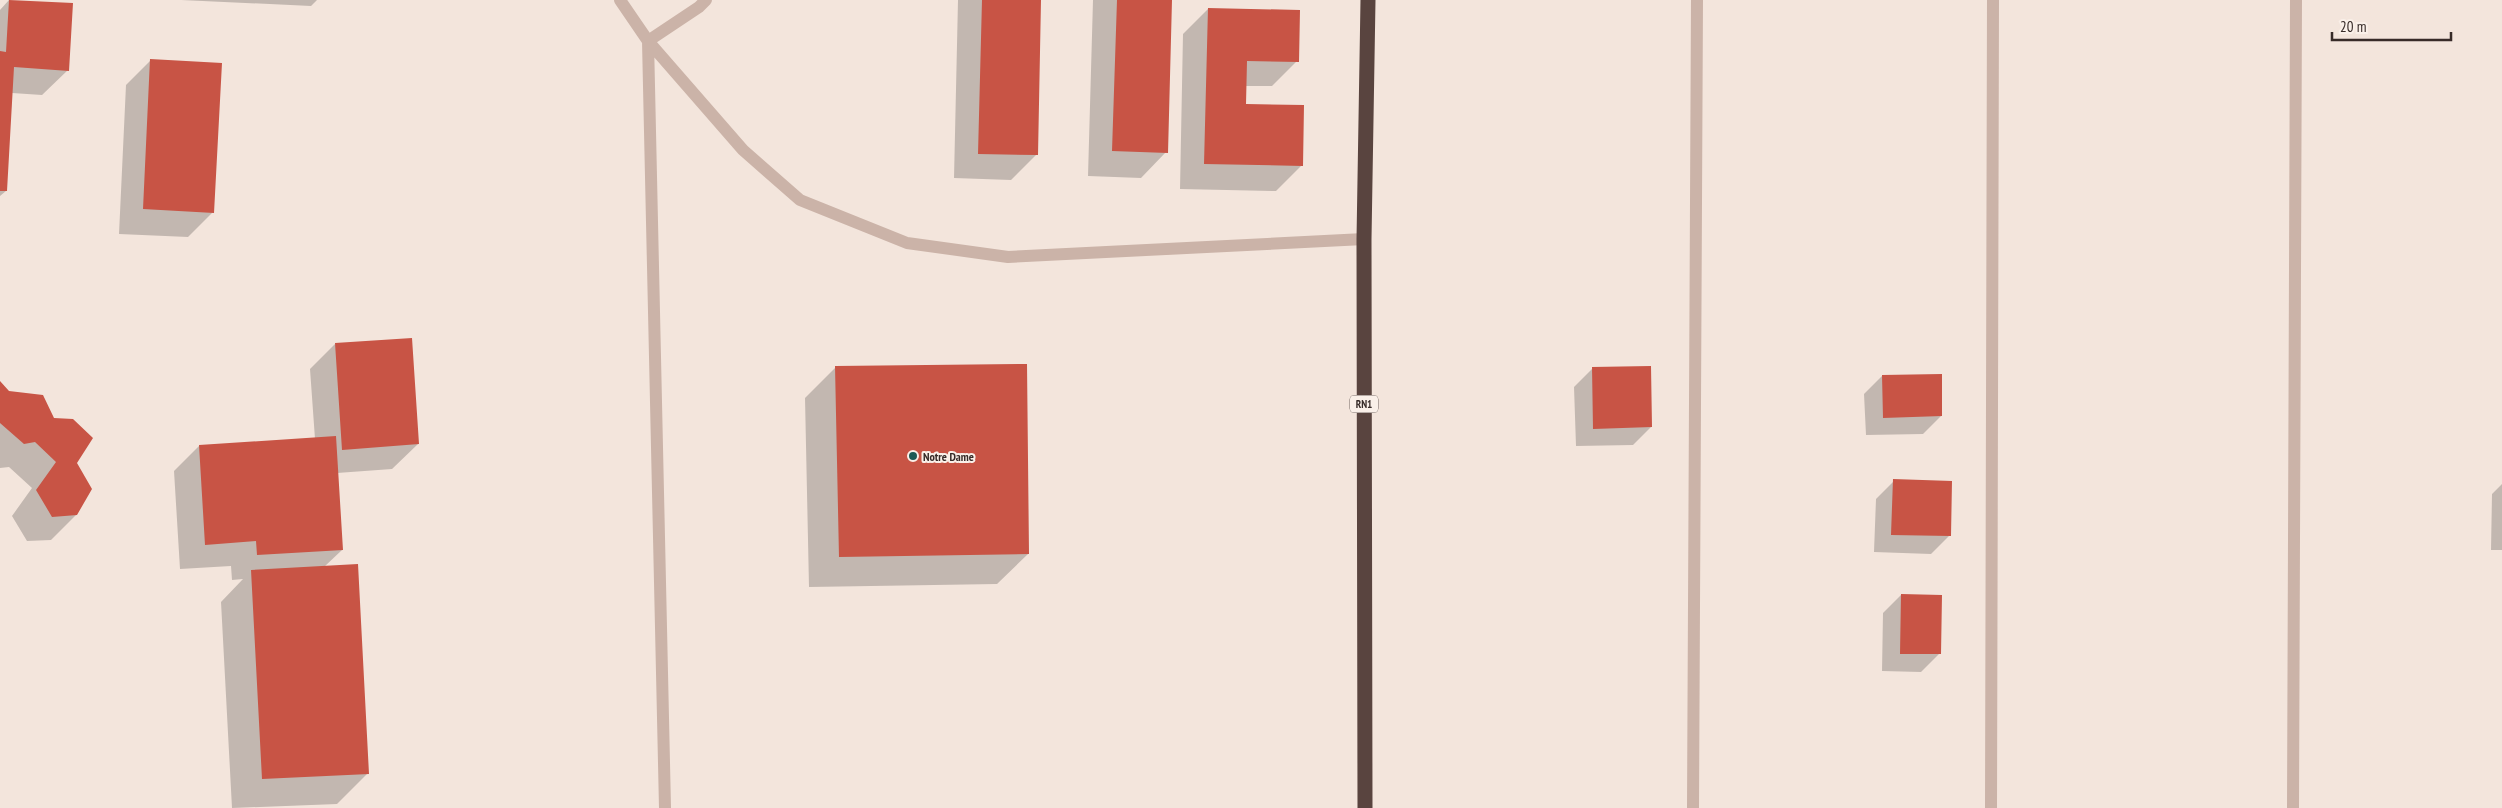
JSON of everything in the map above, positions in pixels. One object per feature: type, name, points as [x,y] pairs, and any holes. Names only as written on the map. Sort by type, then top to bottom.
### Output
[{"type":"highway","name":"RN1","points":[[1365,808],[1364,238],[1368,0]]},
{"type":"street","points":[[620,0],[648,40],[743,150],[800,200],[907,243],[1008,257],[1364,238]]},
{"type":"street","points":[[648,40],[699,7],[706,0]]},
{"type":"street","points":[[1693,808],[1696,0]]},
{"type":"street","points":[[1990,808],[1993,0]]},
{"type":"street","points":[[2293,808],[2296,0]]},
{"type":"street","points":[[648,40],[664,808]]},
{"type":"building","points":[[9,0],[73,3],[69,71],[14,67],[7,191],[0,191],[0,51],[6,52]]},
{"type":"building","points":[[982,0],[1041,0],[1038,155],[978,154]]},
{"type":"building","points":[[1117,0],[1172,0],[1168,153],[1112,151]]},
{"type":"building","points":[[1208,8],[1300,10],[1299,62],[1247,61],[1246,104],[1304,105],[1303,166],[1204,164]]},
{"type":"building","points":[[150,59],[222,63],[214,213],[143,209]]},
{"type":"building","points":[[412,338],[419,444],[342,450],[335,343]]},
{"type":"building","points":[[1027,364],[1029,554],[839,557],[835,366]]},
{"type":"building","points":[[1651,366],[1652,427],[1593,429],[1592,367]]},
{"type":"building","points":[[1942,374],[1942,416],[1883,418],[1882,375]]},
{"type":"building","points":[[0,381],[9,391],[43,395],[54,418],[73,419],[93,438],[77,463],[92,489],[77,515],[52,517],[36,490],[56,462],[35,442],[24,444],[0,423]]},
{"type":"building","points":[[336,436],[343,550],[257,555],[256,541],[205,545],[199,445]]},
{"type":"building","points":[[1893,479],[1952,481],[1951,536],[1891,535]]},
{"type":"building","points":[[358,564],[369,774],[262,779],[251,570]]},
{"type":"building","points":[[1901,594],[1942,595],[1941,654],[1900,654]]},
{"type":"place","name":"Notre Dame","points":[[913,456]]}]
